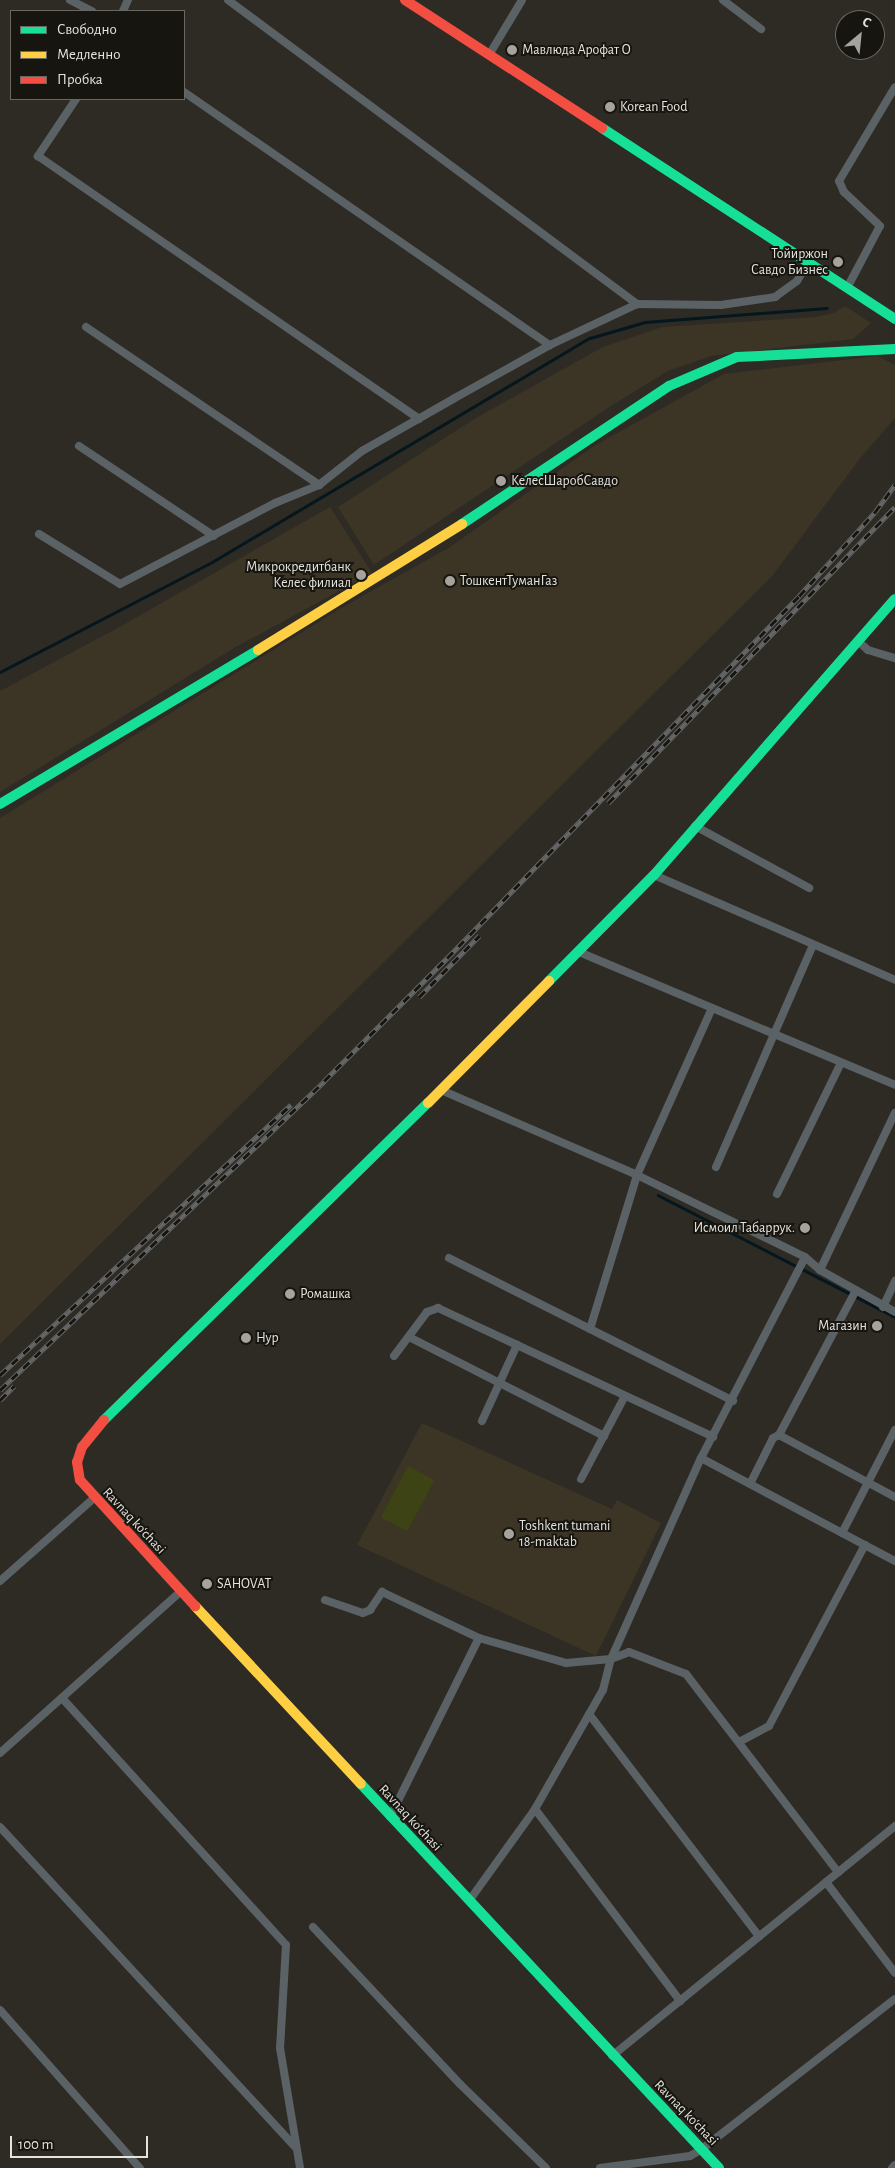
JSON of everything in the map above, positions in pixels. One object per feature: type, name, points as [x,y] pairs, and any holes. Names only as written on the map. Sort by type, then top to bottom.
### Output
[{"type":"street","points":[[70,0],[90,10]]},
{"type":"street","points":[[228,0],[637,304]]},
{"type":"street","points":[[405,0],[809,261],[895,319]]},
{"type":"street","points":[[489,55],[522,0]]},
{"type":"street","points":[[722,0],[761,29]]},
{"type":"street","points":[[847,288],[880,226],[844,192],[840,181],[895,86]]},
{"type":"street","points":[[185,93],[550,345]]},
{"type":"street","points":[[75,100],[38,156],[419,419]]},
{"type":"street","points":[[39,534],[120,584],[275,503],[319,485],[362,451],[550,345],[637,304],[721,305],[775,297],[797,281],[809,261]]},
{"type":"street","points":[[86,326],[319,485]]},
{"type":"street","points":[[0,804],[421,552],[669,386],[737,357],[895,348]]},
{"type":"street","points":[[79,446],[214,536]]},
{"type":"street","points":[[895,599],[654,875],[441,1090],[637,1175],[805,1257],[820,1270],[895,1312]]},
{"type":"street","points":[[859,642],[868,650],[895,658]]},
{"type":"street","points":[[695,826],[809,888]]},
{"type":"street","points":[[654,875],[895,980]]},
{"type":"street","points":[[716,1167],[776,1035],[813,945]]},
{"type":"street","points":[[579,952],[895,1085]]},
{"type":"street","points":[[590,1329],[637,1175],[712,1008]]},
{"type":"street","points":[[777,1194],[841,1063]]},
{"type":"street","name":"Ravnaq ko‘chasi","points":[[441,1090],[98,1426],[78,1457],[78,1472],[82,1484],[94,1498],[612,2056],[719,2168]]},
{"type":"street","points":[[820,1270],[895,1113]]},
{"type":"street","points":[[469,1901],[534,1809],[603,1690],[611,1659],[701,1458],[733,1401],[805,1257]]},
{"type":"street","points":[[449,1258],[733,1401]]},
{"type":"street","points":[[883,1306],[895,1281]]},
{"type":"street","points":[[750,1484],[773,1438],[779,1435],[856,1290]]},
{"type":"street","points":[[394,1356],[427,1312],[438,1308],[713,1437]]},
{"type":"street","points":[[408,1337],[499,1385],[604,1436]]},
{"type":"street","points":[[482,1421],[518,1345]]},
{"type":"street","points":[[582,1478],[625,1396]]},
{"type":"street","points":[[842,1533],[867,1481],[895,1430]]},
{"type":"street","points":[[779,1435],[895,1497]]},
{"type":"street","points":[[701,1458],[895,1561]]},
{"type":"street","points":[[0,1582],[94,1498]]},
{"type":"street","points":[[739,1742],[768,1726],[865,1545]]},
{"type":"street","points":[[0,1753],[181,1591]]},
{"type":"street","points":[[325,1600],[363,1614],[370,1610],[382,1592],[479,1638],[566,1663],[611,1659],[628,1652],[686,1674],[838,1872]]},
{"type":"street","points":[[390,1817],[479,1638]]},
{"type":"street","points":[[62,1698],[286,1945],[280,2048],[300,2168]]},
{"type":"street","points":[[589,1714],[759,1936]]},
{"type":"street","points":[[534,1809],[680,2000]]},
{"type":"street","points":[[612,2056],[895,1826]]},
{"type":"street","points":[[0,1827],[296,2148]]},
{"type":"street","points":[[826,1882],[895,1973]]},
{"type":"street","points":[[313,1927],[460,2084],[546,2168]]},
{"type":"street","points":[[600,2168],[690,2156],[702,2149],[895,1999]]},
{"type":"street","points":[[0,2010],[140,2168]]},
{"type":"street","points":[[892,2168],[895,2165]]},
{"type":"shaded area","points":[[845,306],[871,323],[853,339],[711,356],[668,371],[614,404],[374,565],[338,507],[474,419],[603,347],[662,327],[816,317],[834,313]]},
{"type":"shaded area","points":[[877,356],[895,365],[895,418],[858,461],[773,575],[0,1344],[0,818],[343,607],[450,547],[594,446],[724,374]]},
{"type":"shaded area","points":[[330,507],[372,573],[234,648],[0,792],[0,691],[123,625]]},
{"type":"shaded area","name":"Toshkent tumani 18-maktab","points":[[422,1423],[612,1509],[617,1500],[661,1523],[596,1656],[357,1545]]},
{"type":"green space","points":[[408,1466],[434,1480],[407,1531],[381,1517]]},
{"type":"waterway","points":[[0,672],[212,562],[590,338],[645,322],[826,308]]},
{"type":"waterway","points":[[658,1195],[895,1317]]},
{"type":"railway","points":[[0,1390],[324,1081],[447,958],[799,596],[875,512],[895,484]]},
{"type":"railway","points":[[608,803],[895,507]]},
{"type":"railway","points":[[419,997],[479,936]]},
{"type":"railway","points":[[0,1375],[291,1105]]},
{"type":"railway","points":[[0,1400],[14,1386]]},
{"type":"traffic: fast","points":[[602,128],[895,319]]},
{"type":"traffic: fast","points":[[462,524],[669,386],[737,357],[895,349]]},
{"type":"traffic: fast","points":[[549,981],[654,875],[895,599]]},
{"type":"traffic: fast","points":[[0,804],[258,650]]},
{"type":"traffic: fast","points":[[104,1420],[428,1103]]},
{"type":"traffic: fast","points":[[361,1784],[719,2168]]},
{"type":"traffic: slow","points":[[258,650],[462,524]]},
{"type":"traffic: slow","points":[[428,1103],[549,981]]},
{"type":"traffic: slow","points":[[195,1606],[361,1784]]},
{"type":"traffic: jam","points":[[405,0],[602,128]]},
{"type":"traffic: jam","points":[[104,1420],[82,1447],[77,1462],[80,1480],[195,1606]]},
{"type":"place","name":"Мавлюда Арофат О","points":[[512,50]]},
{"type":"place","name":"Korean Food","points":[[610,107]]},
{"type":"place","name":"Тойиржон Савдо Бизнес","points":[[838,262]]},
{"type":"place","name":"КелесШаробСавдо","points":[[501,481]]},
{"type":"place","name":"Микрокредитбанк Келес филиал","points":[[361,575]]},
{"type":"place","name":"ТошкентТуманГаз","points":[[450,581]]},
{"type":"place","name":"Исмоил Табаррук.","points":[[805,1228]]},
{"type":"place","name":"Ромашка","points":[[290,1294]]},
{"type":"place","name":"Магазин","points":[[877,1326]]},
{"type":"place","name":"Нур","points":[[246,1338]]},
{"type":"place","name":"Toshkent tumani 18-maktab","points":[[509,1534]]},
{"type":"place","name":"SAHOVAT","points":[[207,1584]]}]
